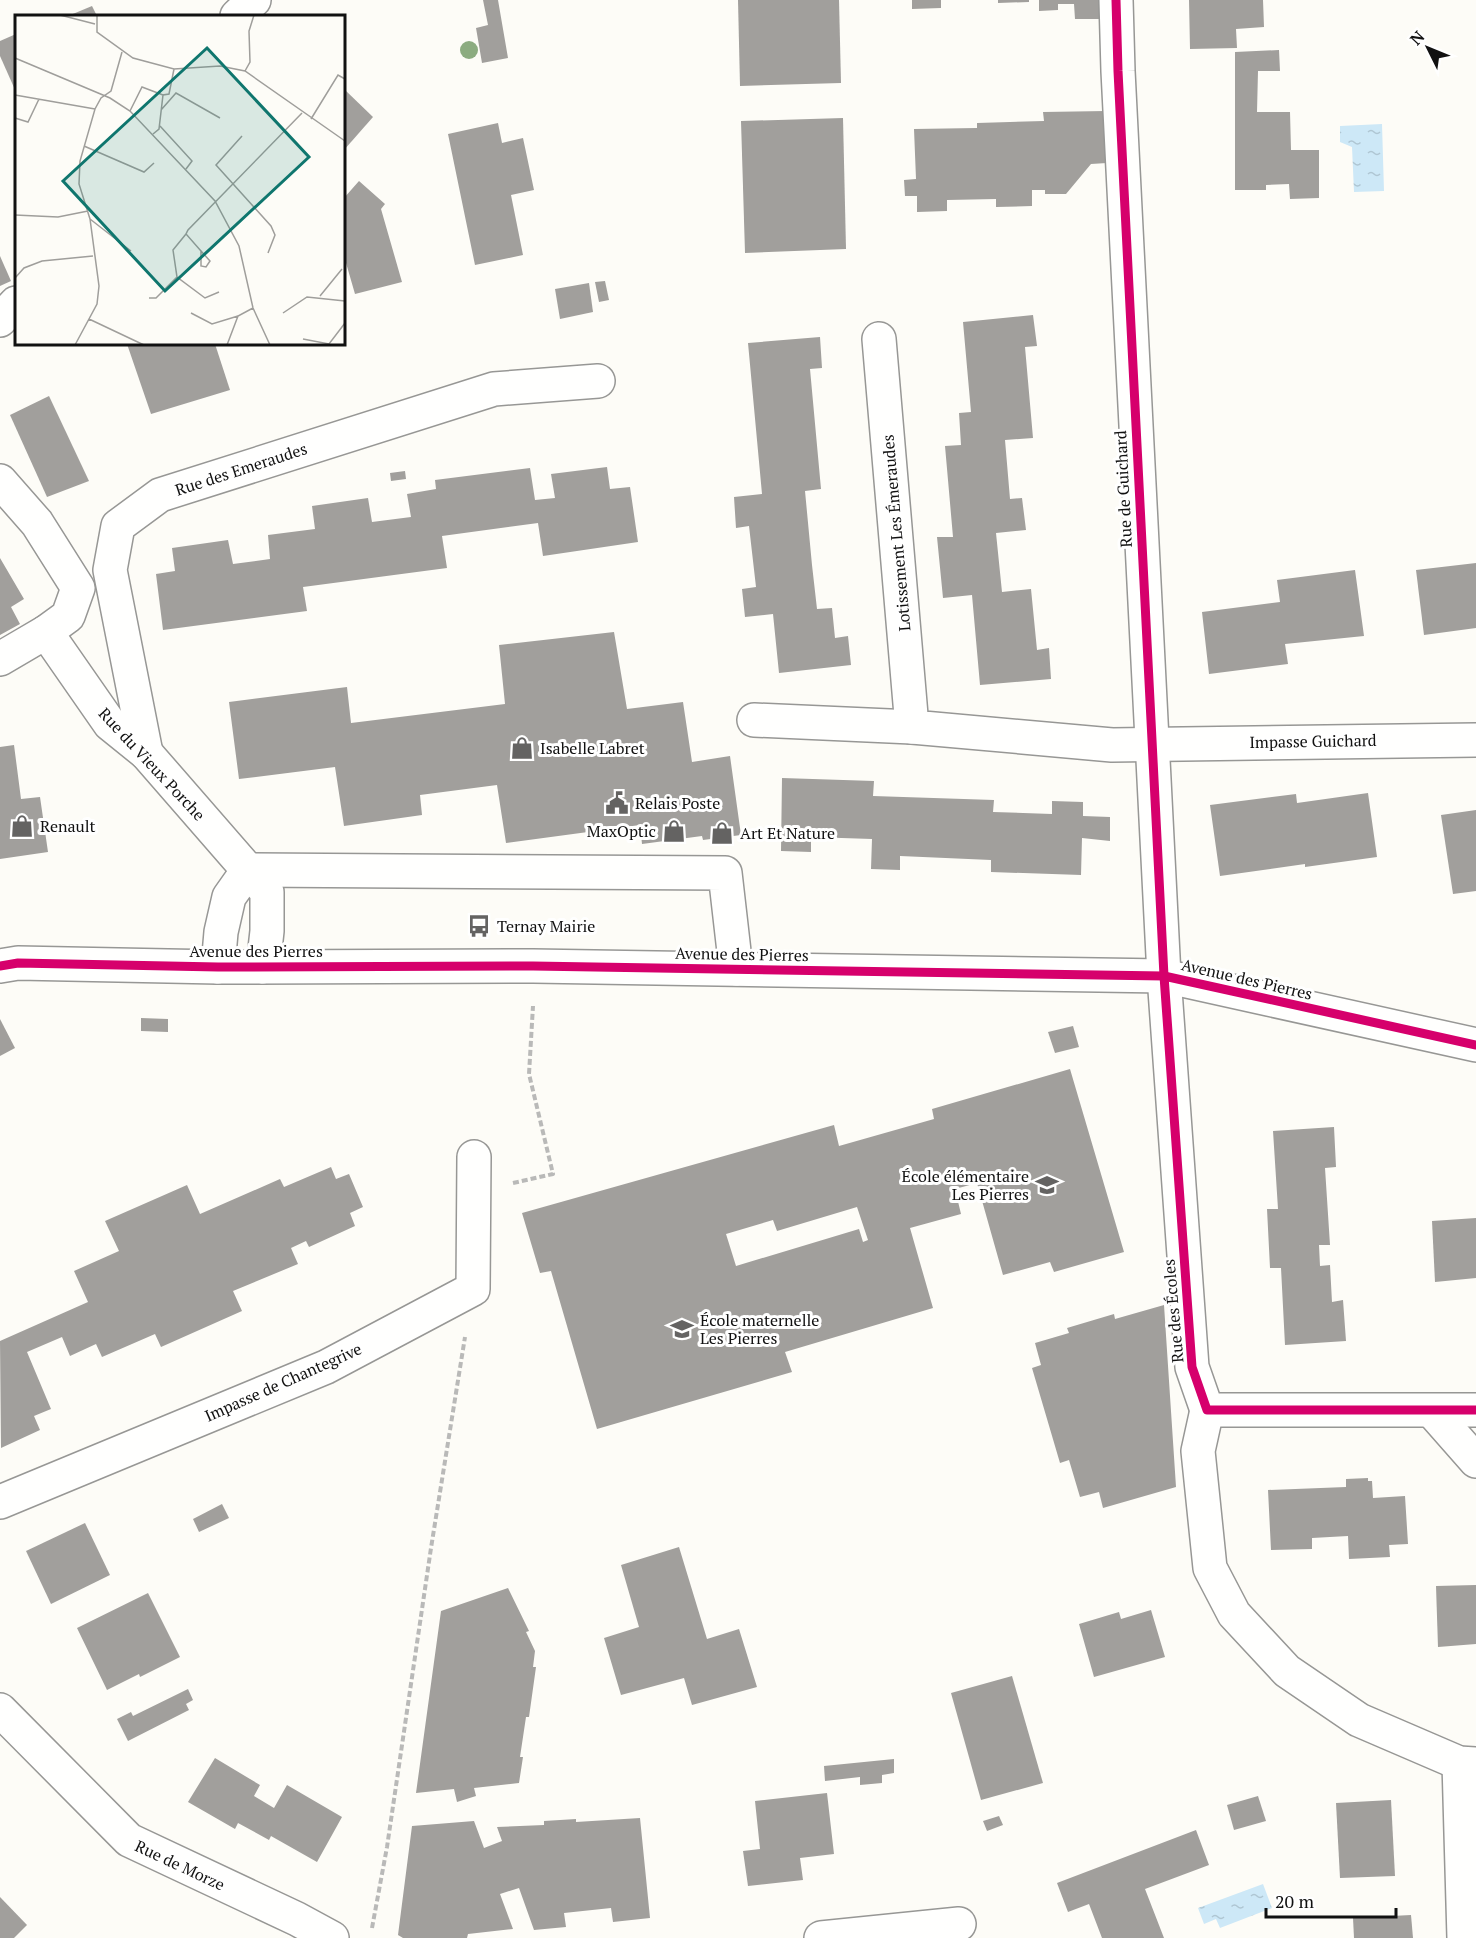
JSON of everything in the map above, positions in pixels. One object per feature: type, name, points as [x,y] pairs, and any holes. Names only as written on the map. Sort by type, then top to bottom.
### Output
[{"type":"street","points":[[238,15],[254,0]]},
{"type":"street","name":"Rue de Guichard","points":[[1116,0],[1118,82],[1164,976]]},
{"type":"street","points":[[0,320],[15,304]]},
{"type":"street","name":"Lotissement Les Émeraudes","points":[[879,339],[912,727]]},
{"type":"street","name":"Rue des Emeraudes","points":[[146,753],[110,570],[118,526],[160,495],[494,389],[598,381]]},
{"type":"street","points":[[0,481],[37,523],[78,588],[69,616],[0,659]]},
{"type":"street","name":"Rue du Vieux Porche","points":[[46,632],[110,724],[146,753],[267,892],[267,930],[263,967]]},
{"type":"street","points":[[754,720],[912,727],[1112,745],[1151,743]]},
{"type":"street","name":"Impasse Guichard","points":[[1151,743],[1476,740]]},
{"type":"street","points":[[218,967],[221,932],[229,897],[248,870]]},
{"type":"street","name":"Avenue des Pierres","points":[[248,870],[725,873],[736,969]]},
{"type":"street","name":"Avenue des Pierres","points":[[0,966],[18,963],[218,967],[533,966],[1164,976],[1476,1045]]},
{"type":"street","name":"Rue des Écoles","points":[[1164,976],[1192,1367],[1207,1410]]},
{"type":"street","points":[[473,1289],[474,1157]]},
{"type":"street","name":"Impasse de Chantegrive","points":[[0,1502],[326,1367],[473,1289]]},
{"type":"street","points":[[1464,1938],[1467,1763],[1359,1720],[1287,1671],[1234,1614],[1210,1568],[1198,1451],[1207,1410],[1476,1410]]},
{"type":"street","points":[[1432,1411],[1476,1461]]},
{"type":"street","name":"Rue de Morze","points":[[0,1710],[129,1840],[297,1919],[332,1938]]},
{"type":"street","points":[[821,1938],[959,1924]]},
{"type":"path","points":[[474,1192],[553,1174],[529,1074],[533,1021],[533,966]]},
{"type":"path","points":[[370,1937],[387,1846],[431,1548],[473,1289]]},
{"type":"water","points":[[1382,124],[1384,191],[1354,192],[1352,147],[1340,142],[1340,126]]},
{"type":"water","points":[[1263,1884],[1272,1908],[1220,1928],[1216,1919],[1204,1924],[1198,1908]]},
{"type":"building","points":[[483,0],[498,0],[508,58],[482,63],[476,28],[488,25]]},
{"type":"building","points":[[738,0],[839,0],[841,83],[740,86]]},
{"type":"building","points":[[912,0],[941,0],[941,8],[912,9]]},
{"type":"building","points":[[998,0],[1029,0],[1029,2],[998,3]]},
{"type":"building","points":[[1039,0],[1103,0],[1104,19],[1075,19],[1074,4],[1058,4],[1058,10],[1039,11]]},
{"type":"building","points":[[1189,0],[1263,0],[1264,27],[1236,29],[1237,48],[1190,49]]},
{"type":"building","points":[[92,6],[96,15],[70,15]]},
{"type":"building","points":[[15,34],[15,90],[0,56],[0,41]]},
{"type":"building","points":[[1279,50],[1280,71],[1258,71],[1257,112],[1290,112],[1291,150],[1319,150],[1319,198],[1290,199],[1289,184],[1266,185],[1266,190],[1235,190],[1235,52]]},
{"type":"building","points":[[345,90],[373,117],[345,149]]},
{"type":"building","points":[[1106,111],[1107,163],[1091,164],[1066,194],[1045,194],[1045,190],[1032,190],[1032,206],[996,207],[996,199],[947,200],[947,211],[917,212],[917,196],[905,196],[904,180],[916,179],[914,129],[977,128],[977,123],[1044,121],[1043,112]]},
{"type":"building","points":[[843,118],[846,249],[745,253],[741,121]]},
{"type":"building","points":[[498,123],[502,143],[523,138],[534,190],[511,195],[523,255],[475,265],[448,134]]},
{"type":"building","points":[[359,181],[385,204],[381,209],[402,282],[355,294],[345,259],[345,197]]},
{"type":"building","points":[[0,256],[11,281],[0,286]]},
{"type":"building","points":[[605,281],[609,300],[599,302],[595,282]]},
{"type":"building","points":[[589,283],[593,312],[560,319],[555,289]]},
{"type":"building","points":[[1033,315],[1037,346],[1025,347],[1033,438],[1005,440],[1010,499],[1022,498],[1026,530],[996,533],[1002,592],[1031,589],[1037,650],[1049,648],[1051,679],[980,685],[972,595],[943,598],[937,537],[953,537],[945,446],[961,445],[959,413],[971,412],[963,322]]},
{"type":"building","points":[[820,337],[822,368],[810,369],[821,489],[805,491],[817,609],[832,608],[835,638],[848,636],[851,665],[779,673],[773,614],[745,617],[742,589],[756,587],[749,526],[736,528],[734,497],[762,494],[748,343]]},
{"type":"building","points":[[127,345],[215,345],[230,390],[151,414]]},
{"type":"building","points":[[49,396],[89,481],[47,497],[10,415]]},
{"type":"building","points":[[607,467],[610,489],[630,487],[638,542],[543,556],[538,523],[442,536],[447,568],[303,587],[307,611],[163,630],[156,574],[175,571],[172,548],[228,540],[233,564],[270,559],[268,535],[315,529],[312,506],[368,498],[372,522],[411,517],[407,494],[436,489],[435,480],[530,468],[535,500],[555,498],[551,474]]},
{"type":"building","points":[[405,471],[406,479],[391,481],[390,473]]},
{"type":"building","points":[[0,558],[24,599],[11,607],[20,624],[0,635]]},
{"type":"building","points":[[1476,563],[1476,628],[1424,635],[1416,570]]},
{"type":"building","points":[[1355,570],[1364,636],[1285,644],[1288,664],[1209,674],[1202,612],[1280,602],[1277,580]]},
{"type":"building","points":[[614,632],[627,709],[683,702],[692,762],[730,756],[741,835],[703,840],[702,836],[642,844],[640,825],[506,843],[497,785],[420,795],[422,815],[344,826],[335,767],[239,779],[229,702],[347,687],[351,723],[505,704],[499,645]]},
{"type":"building","name":"Renault","points":[[14,745],[21,799],[40,797],[48,852],[0,859],[0,747]]},
{"type":"building","points":[[782,778],[874,781],[873,796],[994,800],[993,812],[1052,814],[1052,801],[1083,802],[1083,816],[1110,817],[1110,841],[1082,838],[1081,875],[991,872],[991,860],[900,856],[900,870],[871,869],[872,839],[811,837],[811,852],[781,851]]},
{"type":"building","points":[[1368,793],[1377,857],[1220,876],[1210,805],[1296,794],[1297,803]]},
{"type":"building","points":[[1476,810],[1476,891],[1453,894],[1441,815]]},
{"type":"building","points":[[141,1018],[168,1019],[168,1032],[141,1031]]},
{"type":"building","points":[[0,1019],[15,1048],[0,1056]]},
{"type":"building","points":[[1073,1026],[1079,1047],[1055,1053],[1048,1032]]},
{"type":"building","points":[[1070,1069],[1124,1252],[1054,1272],[1050,1262],[1003,1275],[977,1183],[955,1189],[961,1214],[910,1228],[933,1308],[785,1352],[792,1372],[597,1429],[551,1271],[540,1273],[522,1213],[834,1125],[839,1146],[934,1119],[932,1109]],"holes":[[[857,1207],[868,1240],[863,1242],[859,1229],[736,1266],[726,1234],[773,1220],[777,1231]]]},
{"type":"building","points":[[1334,1127],[1336,1167],[1325,1168],[1330,1245],[1319,1245],[1320,1266],[1330,1265],[1332,1302],[1343,1300],[1346,1341],[1285,1345],[1281,1268],[1270,1268],[1267,1209],[1278,1209],[1273,1131]]},
{"type":"building","points":[[331,1167],[336,1179],[349,1174],[363,1207],[350,1213],[355,1226],[309,1247],[306,1241],[291,1248],[298,1264],[233,1291],[242,1311],[161,1347],[155,1334],[102,1357],[96,1344],[70,1356],[62,1337],[27,1352],[51,1409],[34,1416],[40,1430],[1,1448],[0,1341],[88,1302],[74,1271],[119,1251],[105,1221],[187,1185],[200,1214],[280,1179],[284,1187]]},
{"type":"building","points":[[1476,1218],[1476,1278],[1435,1282],[1432,1221]]},
{"type":"building","points":[[1164,1305],[1176,1487],[1103,1508],[1099,1492],[1080,1497],[1069,1460],[1060,1463],[1032,1368],[1041,1365],[1035,1343],[1069,1333],[1067,1328],[1114,1314],[1115,1319]]},
{"type":"building","points":[[1368,1478],[1368,1481],[1372,1481],[1373,1498],[1405,1496],[1408,1544],[1389,1545],[1390,1557],[1349,1559],[1348,1536],[1312,1538],[1312,1549],[1271,1550],[1268,1490],[1346,1487],[1346,1479]]},
{"type":"building","points":[[222,1504],[229,1518],[199,1532],[193,1519]]},
{"type":"building","points":[[85,1523],[110,1575],[51,1604],[26,1551]]},
{"type":"building","points":[[679,1547],[707,1639],[739,1629],[757,1687],[692,1705],[684,1678],[621,1695],[604,1638],[639,1627],[621,1565]]},
{"type":"building","points":[[1476,1585],[1476,1644],[1438,1647],[1436,1586]]},
{"type":"building","points":[[508,1588],[529,1631],[526,1632],[535,1651],[533,1667],[536,1667],[529,1717],[526,1717],[520,1757],[523,1757],[519,1783],[474,1788],[476,1796],[457,1802],[454,1789],[416,1793],[441,1611]]},
{"type":"building","points":[[148,1593],[180,1657],[107,1690],[77,1628]]},
{"type":"building","points":[[1151,1610],[1165,1657],[1094,1677],[1079,1624],[1119,1612],[1121,1619]]},
{"type":"building","points":[[1012,1676],[1043,1783],[981,1800],[951,1693]]},
{"type":"building","points":[[188,1689],[193,1700],[186,1704],[189,1710],[128,1741],[117,1719],[131,1712],[133,1716]]},
{"type":"building","points":[[215,1758],[260,1785],[254,1796],[274,1808],[287,1785],[342,1817],[317,1862],[271,1836],[269,1840],[238,1823],[235,1829],[188,1802]]},
{"type":"building","points":[[894,1759],[894,1773],[882,1775],[882,1783],[860,1785],[860,1777],[825,1781],[824,1766]]},
{"type":"building","points":[[827,1793],[834,1854],[800,1858],[803,1880],[748,1886],[743,1851],[760,1849],[755,1801]]},
{"type":"building","points":[[1258,1796],[1266,1821],[1234,1830],[1227,1805]]},
{"type":"building","points":[[1391,1800],[1395,1876],[1340,1878],[1336,1803]]},
{"type":"building","points":[[999,1816],[1003,1825],[987,1831],[983,1821]]},
{"type":"building","points":[[640,1818],[650,1918],[613,1922],[611,1908],[564,1913],[566,1927],[534,1930],[519,1888],[500,1894],[513,1929],[468,1934],[467,1938],[403,1938],[398,1935],[412,1826],[474,1821],[484,1848],[502,1841],[497,1827],[544,1825],[544,1821],[576,1819],[576,1822]]},
{"type":"building","points":[[1196,1830],[1209,1865],[1145,1889],[1164,1938],[1102,1938],[1089,1904],[1068,1912],[1057,1883]]},
{"type":"building","points":[[0,1897],[27,1925],[14,1938],[0,1938]]},
{"type":"building","points":[[1411,1915],[1413,1938],[1354,1938],[1353,1918]]},
{"type":"cycle path","points":[[1116,0],[1164,976],[1192,1367],[1207,1410],[1476,1410]]},
{"type":"cycle path","points":[[0,966],[18,963],[218,967],[533,966],[1164,976],[1476,1045]]},
{"type":"place","name":"Isabelle Labret","points":[[522,748]]},
{"type":"place","name":"Relais Poste","points":[[617,803]]},
{"type":"place","name":"Renault","points":[[22,826]]},
{"type":"place","name":"MaxOptic","points":[[674,831]]},
{"type":"place","name":"Art Et Nature","points":[[722,833]]},
{"type":"place","name":"Ternay Mairie","points":[[479,926]]},
{"type":"place","name":"École élémentaire Les Pierres","points":[[1047,1185]]},
{"type":"place","name":"École maternelle Les Pierres","points":[[682,1329]]}]
